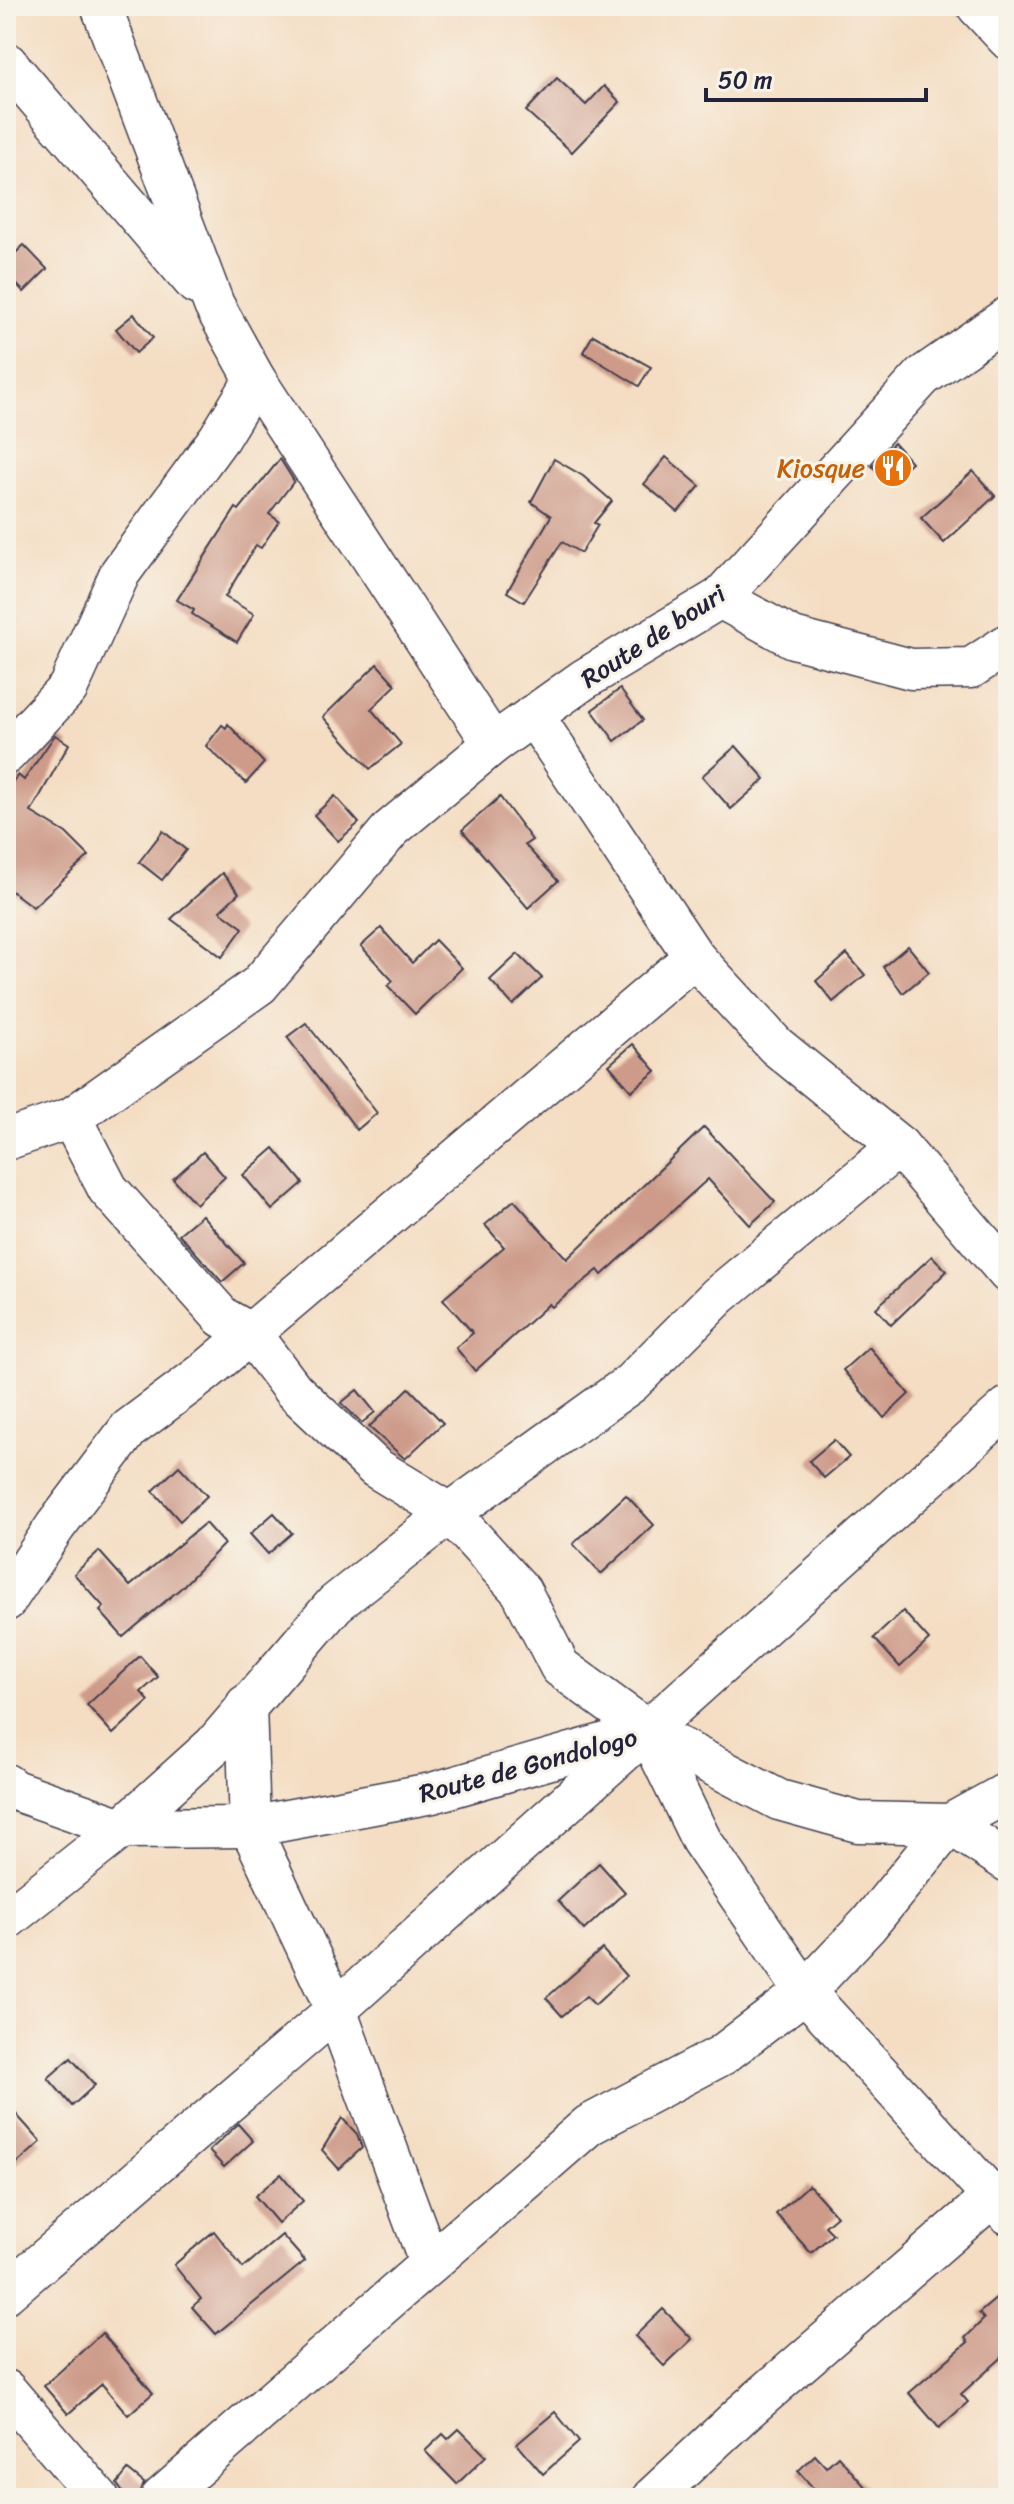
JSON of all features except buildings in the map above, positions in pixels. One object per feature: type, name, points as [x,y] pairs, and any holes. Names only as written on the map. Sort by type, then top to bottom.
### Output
[{"type":"street","points":[[101,6],[214,305],[255,379],[493,744]]},
{"type":"street","points":[[977,6],[1008,39]]},
{"type":"street","points":[[6,62],[214,305]]},
{"type":"street","name":"Route de bouri","points":[[6,1140],[71,1118],[259,985],[391,829],[493,744],[533,715],[583,680],[720,598],[923,376],[1008,317]]},
{"type":"street","points":[[6,754],[68,688],[120,573],[219,438],[255,379]]},
{"type":"street","points":[[720,598],[793,638],[911,669],[971,668],[1008,644]]},
{"type":"street","points":[[533,715],[694,957],[776,1046],[899,1146],[1008,1273]]},
{"type":"street","points":[[6,1601],[55,1527],[129,1429],[250,1333],[694,957]]},
{"type":"street","points":[[71,1118],[108,1189],[222,1317],[250,1333],[293,1390],[376,1468],[450,1513],[521,1591],[560,1667],[648,1731],[779,1800],[858,1822],[950,1824],[1008,1862]]},
{"type":"street","points":[[6,1920],[122,1828],[214,1745],[335,1604],[450,1513],[631,1383],[718,1296],[899,1146]]},
{"type":"street","points":[[6,2293],[336,2010],[1008,1407]]},
{"type":"street","points":[[246,1705],[250,1827],[336,2010],[429,2262]]},
{"type":"street","name":"Route de Gondologo","points":[[6,1784],[14,1790],[122,1828],[250,1827],[432,1793],[648,1731],[701,1840],[805,1992],[1000,2205]]},
{"type":"street","points":[[161,2498],[589,2125],[722,2055],[805,1992],[868,1925],[950,1824],[1008,1792]]},
{"type":"street","points":[[652,2498],[742,2414],[1000,2205]]},
{"type":"street","points":[[6,2390],[99,2498]]},
{"type":"place","name":"Kiosque","points":[[893,468]]}]
